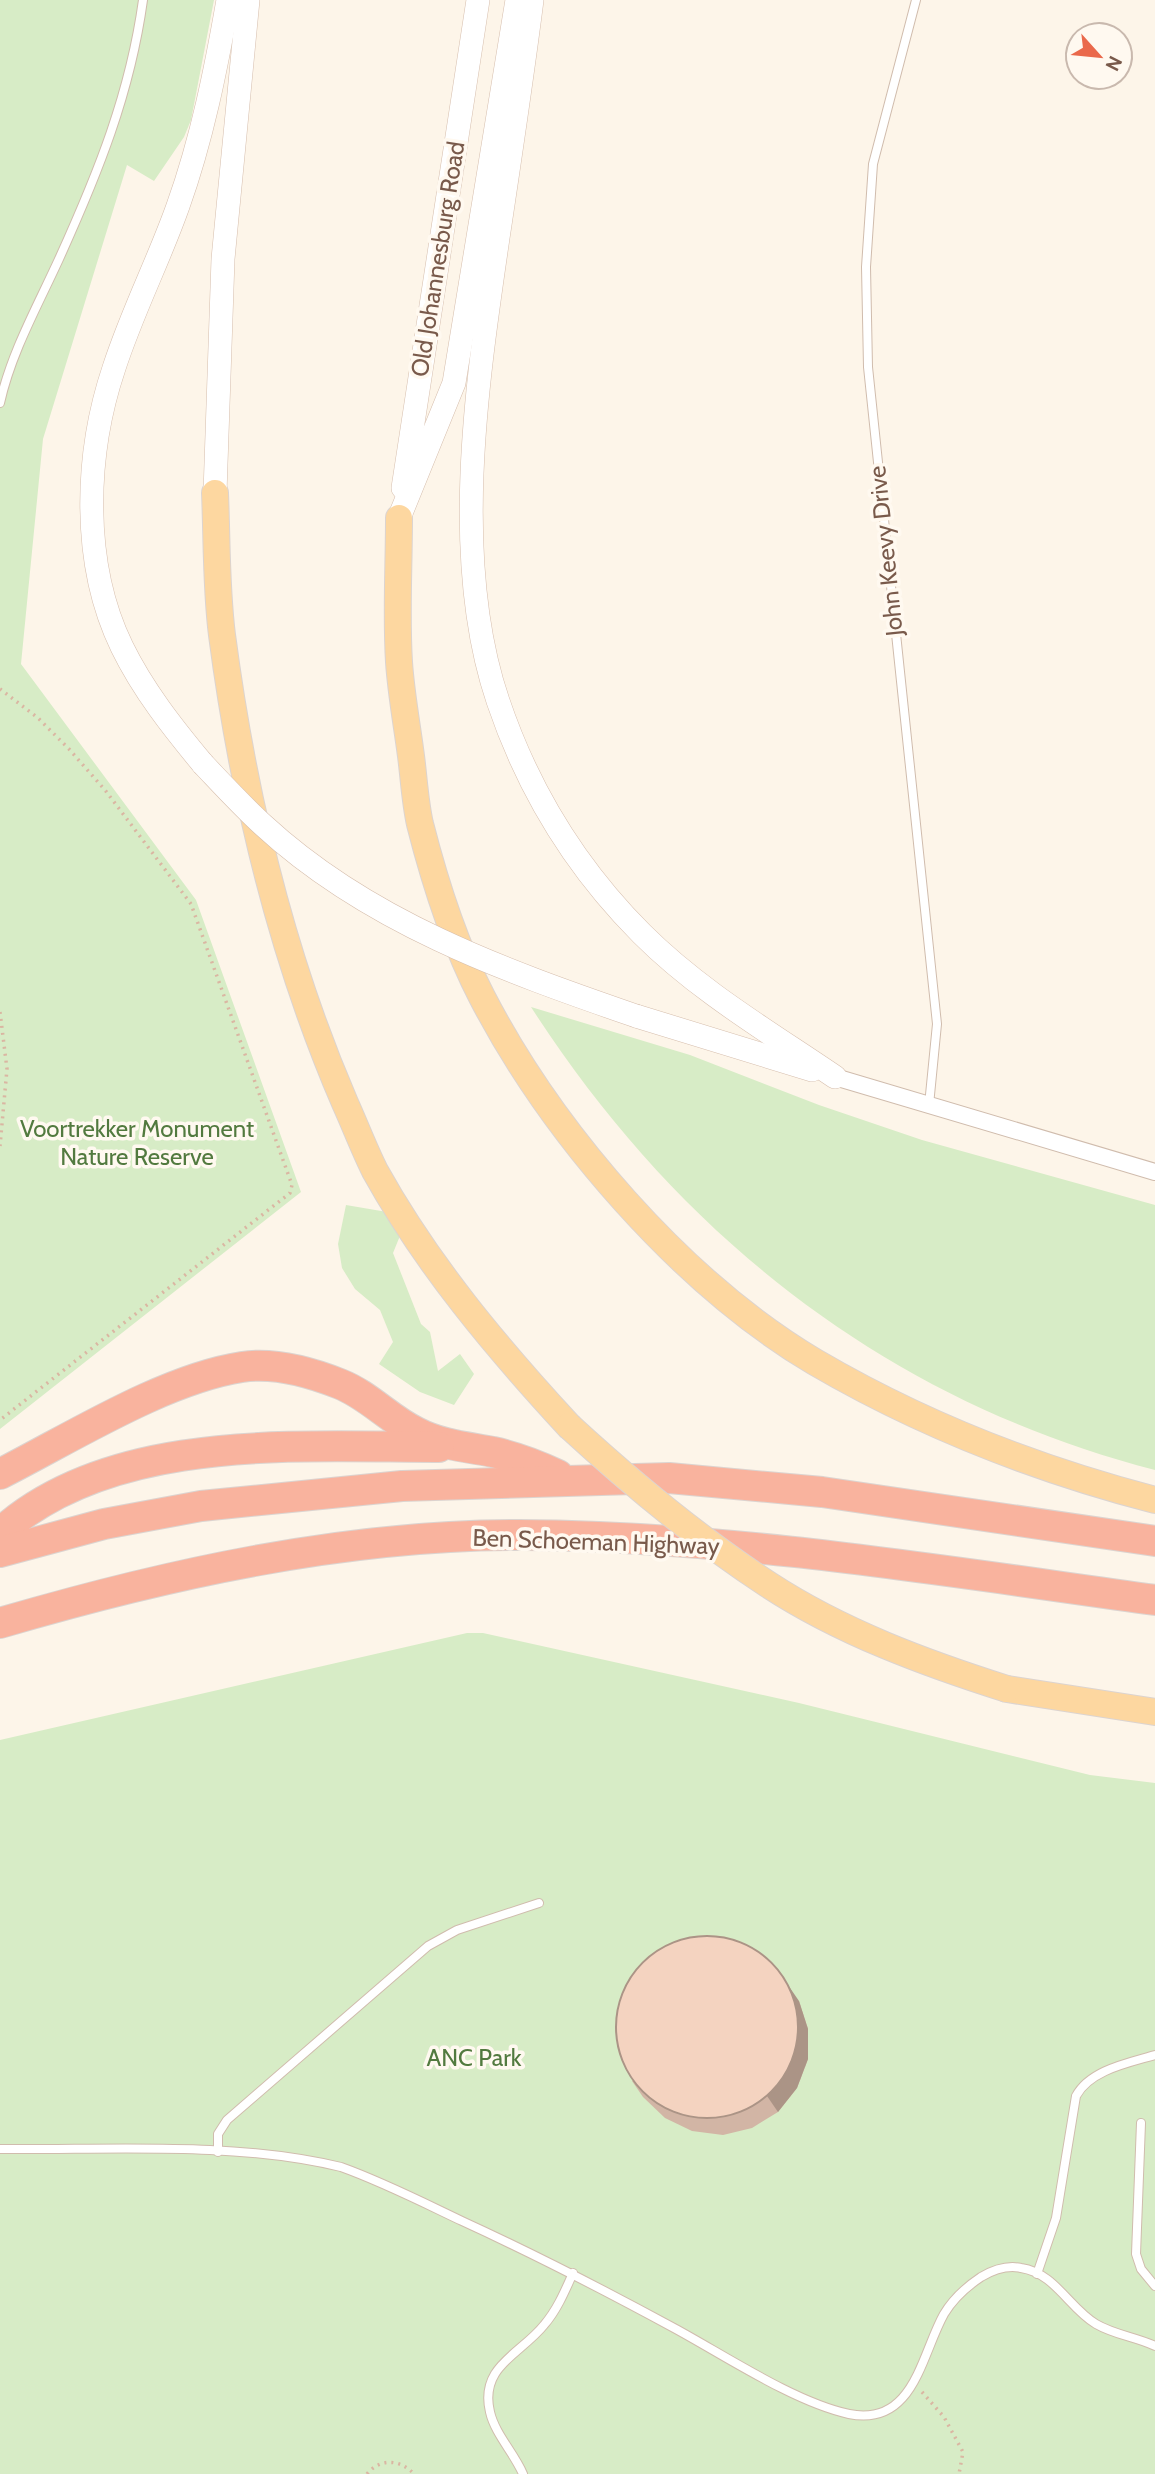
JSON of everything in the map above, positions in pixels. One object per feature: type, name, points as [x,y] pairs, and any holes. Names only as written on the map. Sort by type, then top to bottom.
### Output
[{"type":"highway","points":[[0,1474],[183,1383],[243,1367],[274,1366],[314,1374],[344,1385],[416,1432],[457,1447]]},
{"type":"highway","points":[[0,1533],[50,1500],[85,1482],[144,1462],[231,1449],[457,1447],[494,1452],[568,1479]]},
{"type":"highway","points":[[0,1552],[104,1524],[201,1507],[402,1486],[669,1478],[822,1492],[1155,1541]]},
{"type":"highway","name":"Ben Schoeman Highway","points":[[0,1623],[104,1592],[303,1553],[517,1535],[669,1540],[826,1555],[1155,1600]]},
{"type":"main road","points":[[228,0],[197,145],[178,207],[113,369],[96,438],[91,501],[98,574],[121,646],[165,719],[202,764],[263,826],[373,906],[499,968],[636,1016],[835,1076]]},
{"type":"main road","points":[[248,0],[223,259],[215,493],[222,633],[245,780],[284,936],[324,1054],[375,1170],[436,1267],[506,1358],[569,1426],[676,1519],[771,1586],[830,1618],[928,1664],[1007,1689],[1155,1712]]},
{"type":"main road","name":"Old Johannesburg Road","points":[[399,518],[478,0]]},
{"type":"main road","points":[[517,0],[454,383],[399,518],[399,662],[419,820],[444,910],[481,996],[537,1090],[655,1233],[738,1307],[813,1360],[927,1422],[1065,1475],[1155,1500]]},
{"type":"main road","points":[[532,0],[483,337],[472,474],[472,555],[480,623],[497,700],[539,799],[559,835],[641,934],[708,992],[835,1076]]},
{"type":"street","points":[[835,1076],[1155,1172]]},
{"type":"lane","points":[[0,402],[27,328],[100,168],[117,123],[143,0]]},
{"type":"lane","name":"John Keevy Drive","points":[[916,0],[873,164],[866,267],[868,367],[878,476],[937,1024],[929,1105]]},
{"type":"lane","points":[[218,2152],[218,2134],[227,2120],[428,1946],[457,1930],[539,1903]]},
{"type":"lane","points":[[1037,2274],[1056,2218],[1076,2096],[1082,2084],[1155,2055]]},
{"type":"lane","points":[[1141,2123],[1136,2254],[1141,2269],[1155,2286]]},
{"type":"lane","points":[[0,2149],[218,2152],[312,2160],[341,2167],[573,2273],[825,2407],[852,2415],[876,2414],[899,2402],[913,2388],[944,2314],[965,2287],[992,2271],[1006,2267],[1022,2268],[1037,2274],[1067,2295],[1093,2322],[1117,2335],[1155,2346]]},
{"type":"lane","points":[[523,2474],[490,2412],[491,2381],[496,2368],[505,2358],[542,2328],[556,2310],[573,2273]]},
{"type":"path","points":[[0,689],[38,718],[69,749],[105,790],[191,904],[292,1185],[290,1193],[0,1420]]},
{"type":"path","points":[[0,1012],[7,1069],[0,1146]]},
{"type":"path","points":[[913,2388],[924,2393],[944,2417],[963,2452],[959,2474]]},
{"type":"path","points":[[367,2474],[372,2468],[391,2461],[406,2466],[414,2474]]},
{"type":"green space","name":"Voortrekker Monument Nature Reserve","points":[[0,0],[214,0],[191,120],[184,137],[154,181],[127,165],[43,439],[21,664],[196,900],[301,1192],[0,1429]]},
{"type":"green space","points":[[531,1007],[690,1055],[819,1105],[922,1140],[1155,1205],[1155,1470],[1058,1440],[966,1401],[879,1354],[798,1299],[723,1236],[653,1167],[589,1090]]},
{"type":"green space","points":[[346,1205],[387,1212],[404,1226],[393,1253],[421,1324],[430,1332],[438,1371],[460,1354],[474,1374],[454,1405],[420,1392],[379,1364],[393,1342],[380,1310],[355,1289],[342,1268],[338,1244]]},
{"type":"green space","name":"ANC Park","points":[[467,1633],[483,1633],[799,1703],[1090,1775],[1155,1783],[1155,2474],[0,2474],[0,1740]]},
{"type":"building","points":[[707,1936],[742,1943],[771,1963],[791,1992],[798,2027],[791,2062],[771,2091],[742,2111],[707,2118],[672,2111],[643,2091],[623,2062],[616,2027],[623,1992],[643,1963],[672,1943]]}]
